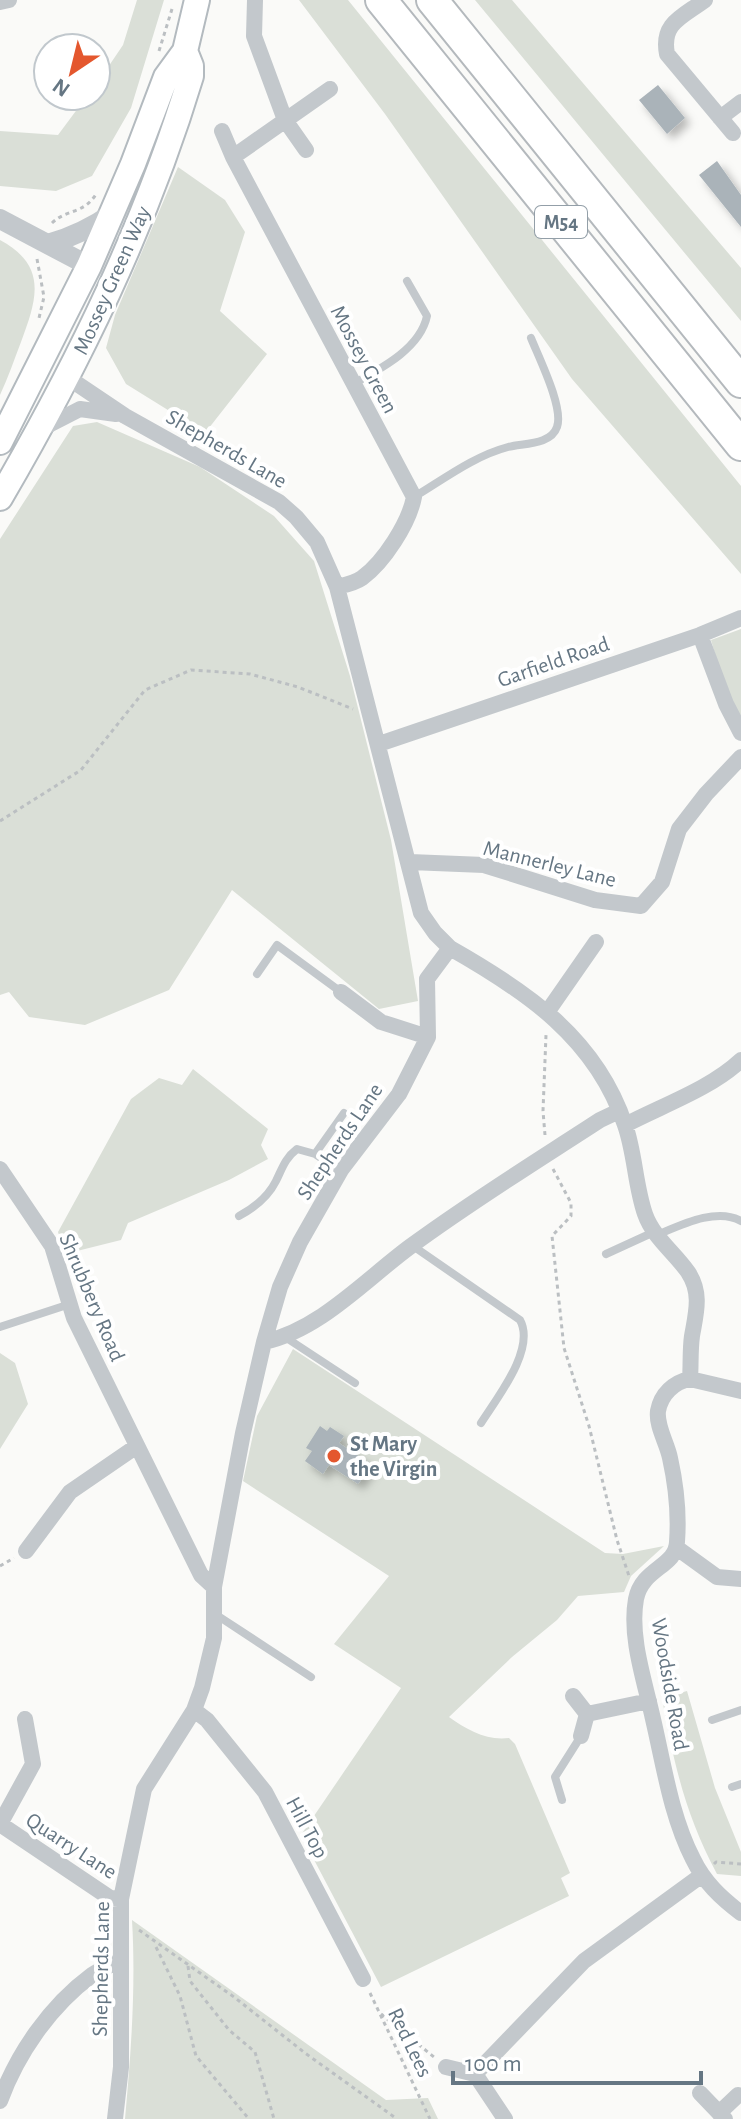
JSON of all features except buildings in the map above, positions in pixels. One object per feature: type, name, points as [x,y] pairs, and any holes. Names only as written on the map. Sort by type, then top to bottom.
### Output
[{"type":"highway","name":"M54","points":[[381,0],[741,445]]},
{"type":"highway","name":"M54","points":[[432,0],[741,382]]},
{"type":"main road","name":"Mossey Green Way","points":[[0,442],[113,213],[166,77],[185,51],[197,0]]},
{"type":"main road","name":"Mossey Green Way","points":[[0,498],[67,377],[135,232],[192,72],[185,51]]},
{"type":"main road","points":[[89,266],[101,269],[112,260],[174,108],[186,92]]},
{"type":"main road","points":[[0,462],[45,380],[56,373],[67,377]]},
{"type":"street","points":[[0,2],[9,0]]},
{"type":"street","points":[[255,0],[254,36],[285,120],[306,150]]},
{"type":"street","points":[[705,0],[669,27],[664,39],[667,54],[733,133]]},
{"type":"street","points":[[233,157],[330,89]]},
{"type":"street","points":[[720,118],[741,102]]},
{"type":"street","name":"Mossey Green","points":[[222,131],[414,497]]},
{"type":"street","points":[[45,242],[71,238],[113,213]]},
{"type":"street","points":[[0,219],[89,266]]},
{"type":"street","name":"Shepherds Lane","points":[[67,377],[125,416],[279,502],[317,542],[337,587],[421,913],[450,948],[427,979],[428,1037],[399,1094],[340,1172],[295,1253],[280,1287],[264,1342],[214,1587],[214,1638],[202,1688],[194,1710],[144,1789],[121,1899],[121,2067],[115,2119]]},
{"type":"street","points":[[40,430],[80,409],[125,416]]},
{"type":"street","points":[[337,587],[359,580],[370,571],[400,533],[411,514],[414,497]]},
{"type":"street","name":"Garfield Road","points":[[379,744],[700,635],[741,618]]},
{"type":"street","points":[[700,635],[726,704],[741,733]]},
{"type":"street","name":"Mannerley Lane","points":[[410,862],[484,865],[595,900],[641,906],[662,882],[679,829],[741,757]]},
{"type":"street","points":[[548,1011],[596,942]]},
{"type":"street","points":[[450,948],[513,985],[548,1011],[596,1069],[622,1118],[641,1200],[656,1233],[689,1274],[696,1292],[697,1315],[692,1337],[690,1379]]},
{"type":"street","points":[[341,992],[381,1022],[428,1037]]},
{"type":"street","points":[[264,1342],[285,1337],[322,1314],[412,1245],[546,1155],[622,1118],[710,1082],[741,1060]]},
{"type":"street","name":"Shrubbery Road","points":[[0,1169],[52,1246],[74,1318],[201,1575],[214,1587]]},
{"type":"street","points":[[741,1391],[690,1379],[677,1383],[668,1391],[658,1412],[674,1481],[677,1548],[717,1577],[741,1579]]},
{"type":"street","points":[[26,1551],[70,1492],[137,1446]]},
{"type":"street","name":"Woodside Road","points":[[677,1548],[669,1560],[646,1576],[636,1599],[638,1647],[670,1796],[686,1846],[702,1875],[741,1913]]},
{"type":"street","points":[[573,1696],[587,1714]]},
{"type":"street","points":[[587,1714],[649,1701]]},
{"type":"street","name":"Hill Top","points":[[194,1710],[207,1720],[265,1792],[363,1979]]},
{"type":"street","points":[[581,1736],[587,1714]]},
{"type":"street","name":"Quarry Lane","points":[[25,1719],[33,1764],[0,1824],[110,1898],[121,1899]]},
{"type":"street","points":[[475,2074],[584,1961],[702,1875]]},
{"type":"street","points":[[0,2101],[11,2071],[45,2021],[92,1974],[120,1961]]},
{"type":"street","points":[[446,2067],[475,2074],[505,2119]]},
{"type":"street","points":[[700,2093],[722,2116],[738,2095]]},
{"type":"lane","points":[[353,384],[387,366],[424,329],[427,316],[407,281]]},
{"type":"lane","points":[[414,497],[485,454],[525,442],[547,440],[553,435],[557,428],[556,406],[531,338]]},
{"type":"lane","points":[[257,974],[277,945],[341,992]]},
{"type":"lane","points":[[315,1154],[344,1113]]},
{"type":"lane","points":[[239,1216],[254,1208],[268,1193],[290,1154],[297,1149],[315,1154],[340,1172]]},
{"type":"lane","points":[[606,1254],[656,1233],[720,1215],[741,1221]]},
{"type":"lane","points":[[412,1245],[520,1320],[524,1327],[522,1355],[481,1423]]},
{"type":"lane","points":[[0,1327],[70,1304]]},
{"type":"lane","points":[[285,1337],[355,1383]]},
{"type":"lane","points":[[214,1613],[311,1677]]},
{"type":"lane","points":[[712,1720],[741,1710]]},
{"type":"lane","points":[[562,1800],[555,1777],[581,1736]]},
{"type":"path","points":[[157,58],[175,1]]},
{"type":"path","points":[[38,323],[44,297],[37,252],[45,242],[53,221],[61,215],[81,211],[98,192]]},
{"type":"path","points":[[0,821],[81,770],[145,690],[191,670],[250,674],[298,687],[371,716]]},
{"type":"path","points":[[548,1011],[543,1083],[546,1155],[571,1203],[571,1216],[552,1236],[564,1348],[589,1426],[617,1540],[636,1599]]},
{"type":"path","points":[[702,1875],[716,1862],[741,1864]]},
{"type":"path","points":[[121,1916],[397,2119]]},
{"type":"path","points":[[155,1943],[180,1996],[196,2056],[249,2119]]},
{"type":"path","points":[[188,1966],[190,1981],[229,2030],[255,2052],[274,2119]]},
{"type":"path","name":"Red Lees","points":[[363,1979],[430,2119]]},
{"type":"path","points":[[379,2012],[446,2067]]},
{"type":"shaded area","points":[[137,0],[164,0],[131,108],[92,176],[56,191],[0,186],[0,131],[58,135],[75,112],[112,112],[112,61],[123,45]]},
{"type":"shaded area","points":[[299,0],[348,0],[741,486],[741,574],[572,379],[385,114]]},
{"type":"shaded area","points":[[475,0],[512,0],[741,268],[741,321]]},
{"type":"shaded area","points":[[178,167],[225,200],[245,232],[220,311],[267,354],[205,433],[126,384],[106,348],[115,315]]},
{"type":"shaded area","points":[[0,240],[26,261],[32,272],[34,298],[27,326],[0,395]]},
{"type":"shaded area","points":[[97,422],[200,467],[274,516],[314,561],[350,676],[391,840],[418,1001],[379,1009],[232,890],[169,990],[85,1025],[29,1017],[9,992],[0,995],[0,539],[73,426]]},
{"type":"shaded area","points":[[741,629],[741,722],[727,696],[711,640]]},
{"type":"shaded area","points":[[193,1069],[268,1129],[261,1145],[268,1159],[229,1180],[128,1223],[121,1240],[65,1254],[58,1232],[131,1099],[159,1078],[182,1085]]},
{"type":"shaded area","points":[[293,1349],[605,1553],[623,1554],[664,1546],[631,1576],[624,1592],[578,1596],[557,1620],[512,1657],[449,1717],[478,1734],[509,1738],[515,1744],[570,1873],[561,1878],[569,1896],[381,1987],[301,1835],[401,1688],[334,1644],[389,1576],[243,1481],[257,1416]]},
{"type":"shaded area","points":[[0,1353],[15,1363],[28,1404],[0,1449]]},
{"type":"shaded area","points":[[687,1691],[715,1788],[741,1852],[741,1876],[717,1874],[682,1788],[662,1698]]},
{"type":"shaded area","points":[[132,1920],[386,2100],[428,2098],[438,2119],[125,2119],[132,2020]]},
{"type":"place","name":"St Mary the Virgin","points":[[334,1456]]}]
